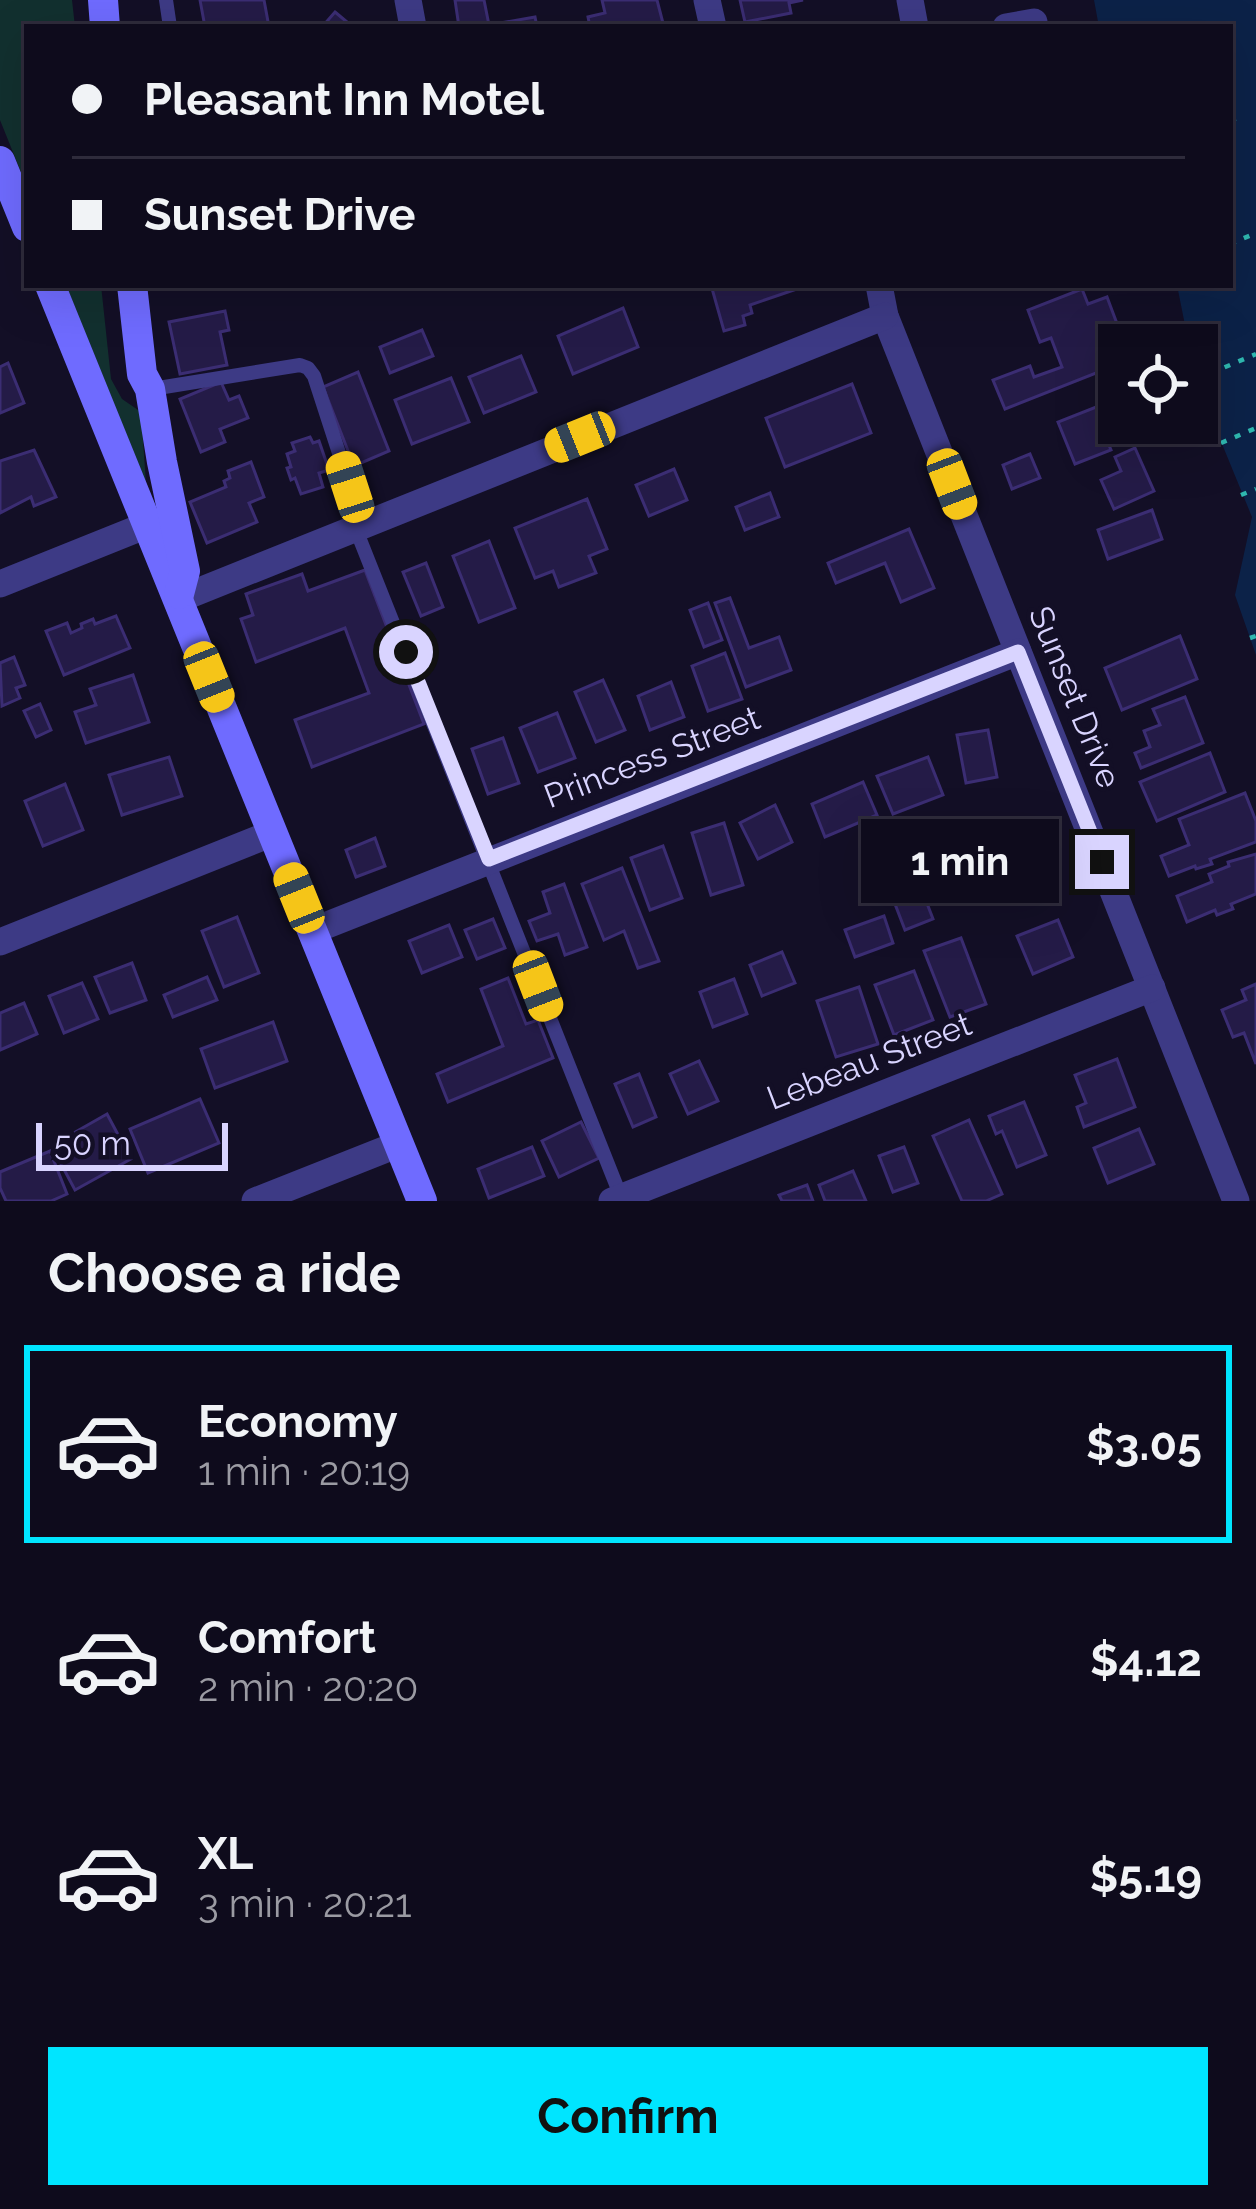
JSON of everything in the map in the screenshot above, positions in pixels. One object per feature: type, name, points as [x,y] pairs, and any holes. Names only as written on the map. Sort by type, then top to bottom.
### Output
[{"type":"main road","points":[[4,181],[24,221]]},
{"type":"main road","points":[[51,288],[422,1201]]},
{"type":"main road","points":[[132,288],[142,374],[150,389],[185,571],[177,600]]},
{"type":"street","name":"Sunset Drive","points":[[880,288],[886,316],[1236,1201]]},
{"type":"street","points":[[177,600],[886,316]]},
{"type":"street","points":[[0,584],[147,525]]},
{"type":"street","name":"Princess Street","points":[[312,931],[1018,652]]},
{"type":"street","points":[[0,942],[272,833]]},
{"type":"street","name":"Lebeau Street","points":[[619,1200],[1152,988]]},
{"type":"street","points":[[255,1201],[399,1144]]},
{"type":"lane","points":[[150,389],[300,365],[314,376],[359,526],[619,1200]]},
{"type":"path","points":[[1218,370],[1256,354]]},
{"type":"path","points":[[1221,443],[1256,428]]},
{"type":"path","points":[[1241,495],[1256,489]]},
{"type":"green space","points":[[0,0],[72,0],[75,24],[24,24],[24,180],[0,120]]},
{"type":"green space","points":[[67,288],[101,288],[111,379],[122,399],[141,412],[146,483]]},
{"type":"water","points":[[1094,0],[1256,0],[1256,655],[1235,595],[1252,517],[1218,434],[1218,324],[1185,324],[1178,288],[1233,288],[1233,24],[1098,24]]},
{"type":"building","points":[[200,0],[264,0],[268,24],[204,24]]},
{"type":"building","points":[[455,0],[484,0],[489,24],[459,24]]},
{"type":"building","points":[[602,0],[657,0],[663,24],[589,24],[588,17],[605,13]]},
{"type":"building","points":[[740,0],[803,0],[789,3],[791,13],[745,22]]},
{"type":"building","points":[[335,12],[349,24],[325,24]]},
{"type":"building","points":[[535,17],[536,24],[495,24]]},
{"type":"building","points":[[712,288],[794,288],[750,305],[752,313],[743,316],[745,325],[724,331]]},
{"type":"building","points":[[1082,289],[1088,304],[1107,297],[1117,324],[1098,324],[1098,372],[1005,409],[993,380],[1030,366],[1034,377],[1062,367],[1051,338],[1040,342],[1028,310]]},
{"type":"building","points":[[623,308],[638,347],[573,374],[558,336]]},
{"type":"building","points":[[225,311],[229,330],[220,332],[227,365],[180,374],[169,322]]},
{"type":"building","points":[[422,330],[433,356],[390,373],[380,347]]},
{"type":"building","points":[[521,356],[536,392],[484,413],[469,377]]},
{"type":"building","points":[[8,363],[24,403],[0,413],[0,367]]},
{"type":"building","points":[[358,372],[389,451],[354,466],[323,387]]},
{"type":"building","points":[[451,378],[469,422],[412,444],[395,400]]},
{"type":"building","points":[[221,382],[229,400],[239,396],[248,418],[220,429],[225,442],[201,452],[180,399]]},
{"type":"building","points":[[852,384],[871,433],[785,467],[766,418]]},
{"type":"building","points":[[1098,406],[1098,444],[1108,444],[1111,450],[1075,464],[1058,422]]},
{"type":"building","points":[[310,437],[313,443],[319,441],[329,470],[319,473],[323,487],[301,494],[295,478],[291,480],[287,454],[295,451],[292,443]]},
{"type":"building","points":[[1135,448],[1154,491],[1114,509],[1101,480],[1121,471],[1115,457]]},
{"type":"building","points":[[34,450],[56,497],[34,506],[31,497],[0,513],[0,461]]},
{"type":"building","points":[[1030,454],[1040,478],[1012,489],[1003,465]]},
{"type":"building","points":[[251,462],[264,497],[249,503],[257,522],[207,543],[190,502],[226,487],[228,471]]},
{"type":"building","points":[[674,469],[687,500],[649,516],[636,485]]},
{"type":"building","points":[[770,493],[779,517],[745,530],[736,507]]},
{"type":"building","points":[[587,499],[607,549],[589,556],[596,573],[559,587],[553,571],[535,578],[515,528]]},
{"type":"building","points":[[1152,510],[1162,539],[1108,559],[1098,530]]},
{"type":"building","points":[[909,529],[934,588],[901,602],[885,563],[836,583],[828,563]]},
{"type":"building","points":[[489,541],[515,608],[479,622],[453,556]]},
{"type":"building","points":[[426,563],[443,607],[421,616],[403,572]]},
{"type":"building","points":[[365,570],[424,724],[312,767],[295,720],[369,693],[345,628],[256,662],[241,619],[253,615],[246,594],[302,574],[308,591]]},
{"type":"building","points":[[730,598],[749,648],[779,637],[791,670],[746,687],[715,603]]},
{"type":"building","points":[[708,603],[722,640],[704,647],[690,610]]},
{"type":"building","points":[[116,616],[130,648],[64,675],[46,631],[67,623],[71,633],[93,619],[95,624]]},
{"type":"building","points":[[1180,636],[1197,679],[1122,710],[1105,668]]},
{"type":"building","points":[[725,653],[742,699],[708,711],[692,666]]},
{"type":"building","points":[[14,657],[25,685],[16,688],[20,698],[2,706],[0,663]]},
{"type":"building","points":[[133,675],[149,722],[86,743],[75,712],[96,705],[90,689]]},
{"type":"building","points":[[603,680],[625,730],[596,742],[575,692]]},
{"type":"building","points":[[671,682],[684,717],[650,730],[638,696]]},
{"type":"building","points":[[1185,697],[1203,743],[1141,768],[1135,753],[1150,747],[1144,731],[1160,725],[1153,709]]},
{"type":"building","points":[[40,704],[51,730],[36,737],[24,711]]},
{"type":"building","points":[[557,713],[575,758],[538,772],[520,728]]},
{"type":"building","points":[[988,730],[997,777],[966,783],[957,735]]},
{"type":"building","points":[[503,738],[519,783],[488,794],[472,749]]},
{"type":"building","points":[[1210,753],[1225,792],[1157,821],[1140,782]]},
{"type":"building","points":[[169,757],[182,796],[122,815],[109,775]]},
{"type":"building","points":[[928,757],[943,795],[893,814],[877,776]]},
{"type":"building","points":[[863,782],[877,815],[825,837],[812,804]]},
{"type":"building","points":[[65,784],[83,830],[43,846],[25,801]]},
{"type":"building","points":[[1245,793],[1256,821],[1256,842],[1210,859],[1212,864],[1169,876],[1161,856],[1189,845],[1179,819]]},
{"type":"building","points":[[775,805],[792,842],[758,859],[740,823]]},
{"type":"building","points":[[724,823],[743,885],[711,895],[692,833]]},
{"type":"building","points":[[375,838],[385,866],[356,877],[346,850]]},
{"type":"building","points":[[663,846],[682,898],[650,910],[631,858]]},
{"type":"building","points":[[1256,854],[1256,894],[1231,904],[1233,909],[1217,915],[1215,910],[1187,922],[1177,896],[1212,882],[1209,874],[1229,866],[1228,862]]},
{"type":"building","points":[[1029,856],[1039,882],[1009,893],[999,868]]},
{"type":"building","points":[[622,868],[659,961],[638,968],[624,931],[604,940],[582,884]]},
{"type":"building","points":[[564,884],[587,947],[565,955],[558,934],[537,941],[529,921],[550,913],[543,892]]},
{"type":"building","points":[[923,893],[933,919],[905,930],[895,904]]},
{"type":"building","points":[[884,916],[893,943],[855,957],[845,930]]},
{"type":"building","points":[[237,917],[259,973],[224,987],[202,931]]},
{"type":"building","points":[[493,919],[505,948],[477,959],[465,930]]},
{"type":"building","points":[[1058,920],[1073,957],[1033,974],[1017,936]]},
{"type":"building","points":[[449,925],[462,957],[422,973],[409,941]]},
{"type":"building","points":[[961,938],[986,1004],[950,1017],[924,951]]},
{"type":"building","points":[[782,952],[795,983],[762,996],[750,965]]},
{"type":"building","points":[[132,963],[146,1000],[110,1013],[95,977]]},
{"type":"building","points":[[914,971],[933,1020],[894,1035],[875,985]]},
{"type":"building","points":[[207,977],[217,1000],[173,1017],[164,995]]},
{"type":"building","points":[[508,978],[526,1024],[538,1020],[553,1058],[448,1102],[437,1074],[503,1046],[481,989]]},
{"type":"building","points":[[734,979],[747,1014],[713,1027],[700,992]]},
{"type":"building","points":[[82,983],[98,1019],[64,1033],[49,996]]},
{"type":"building","points":[[1256,984],[1256,1064],[1244,1033],[1233,1037],[1222,1010],[1246,1000],[1242,990]]},
{"type":"building","points":[[859,987],[878,1044],[836,1057],[817,1001]]},
{"type":"building","points":[[24,1003],[37,1034],[0,1050],[0,1013]]},
{"type":"building","points":[[273,1022],[287,1061],[215,1088],[201,1049]]},
{"type":"building","points":[[1117,1059],[1135,1107],[1084,1127],[1077,1107],[1086,1103],[1075,1075]]},
{"type":"building","points":[[699,1061],[718,1101],[688,1114],[670,1074]]},
{"type":"building","points":[[639,1074],[656,1117],[633,1127],[615,1084]]},
{"type":"building","points":[[200,1099],[219,1143],[148,1173],[130,1129]]},
{"type":"building","points":[[1024,1102],[1046,1155],[1017,1167],[1002,1131],[996,1134],[989,1116]]},
{"type":"building","points":[[107,1114],[131,1159],[75,1190],[59,1160],[77,1150],[70,1135]]},
{"type":"building","points":[[969,1120],[1002,1194],[986,1201],[962,1201],[933,1136]]},
{"type":"building","points":[[581,1122],[599,1158],[559,1177],[542,1141]]},
{"type":"building","points":[[1139,1129],[1154,1164],[1108,1183],[1094,1148]]},
{"type":"building","points":[[532,1147],[544,1176],[489,1198],[478,1169]]},
{"type":"building","points":[[904,1147],[918,1183],[893,1192],[879,1156]]},
{"type":"building","points":[[50,1151],[67,1194],[51,1201],[6,1201],[0,1172]]},
{"type":"building","points":[[853,1171],[866,1201],[825,1201],[819,1185]]},
{"type":"building","points":[[807,1185],[813,1201],[782,1201],[779,1195]]},
{"type":"route","points":[[406,652],[489,859],[1018,652],[1102,862]]}]
